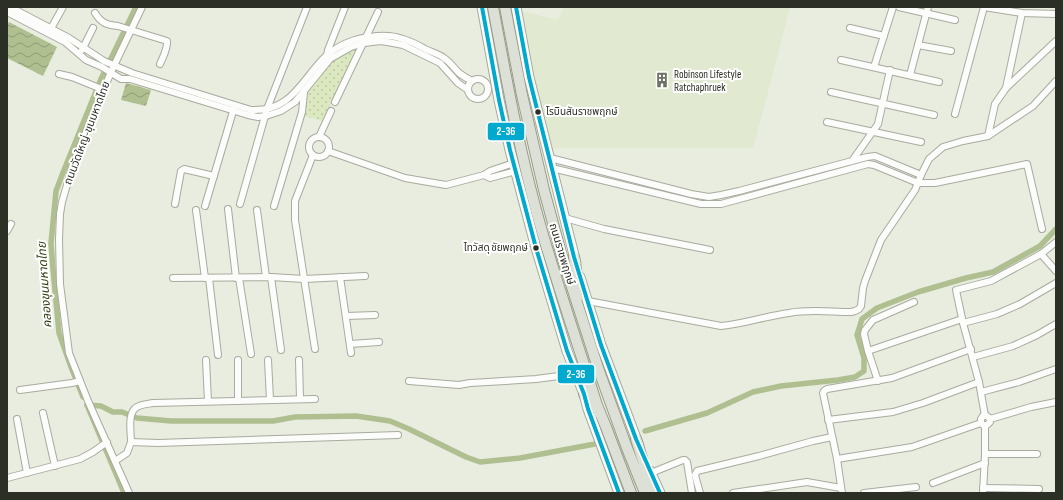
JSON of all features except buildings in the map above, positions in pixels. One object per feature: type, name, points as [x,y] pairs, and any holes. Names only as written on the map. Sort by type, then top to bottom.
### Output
[{"type":"main road","name":"ถนนราชพฤกษ์","points":[[482,7],[499,96],[515,167],[542,269],[558,324],[619,493]]},
{"type":"main road","name":"ถนนราชพฤกษ์","points":[[493,7],[520,146],[543,234],[597,405],[631,493]]},
{"type":"main road","name":"ถนนราชพฤกษ์","points":[[516,7],[529,77],[574,257],[601,345],[636,439],[660,493]]},
{"type":"main road","name":"ถนนราชพฤกษ์","points":[[505,9],[522,94],[544,190],[561,253],[601,378],[645,493]]},
{"type":"main road","points":[[505,9],[529,77]]},
{"type":"main road","points":[[574,257],[583,321]]},
{"type":"main road","points":[[584,394],[606,427]]},
{"type":"main road","points":[[636,439],[653,493]]},
{"type":"street","points":[[10,7],[49,31],[69,38],[82,51],[103,64],[121,79],[131,76]]},
{"type":"street","points":[[49,31],[63,7]]},
{"type":"street","name":"ถนนวัดใหญ่-ขุนมหาดไทย","points":[[129,493],[88,401],[76,382],[69,353],[60,284],[59,240],[62,202],[73,164],[101,89],[111,72],[129,30],[142,7]]},
{"type":"street","points":[[240,204],[267,110],[307,7]]},
{"type":"street","points":[[328,58],[328,50],[345,7]]},
{"type":"street","points":[[874,67],[893,7]]},
{"type":"street","points":[[899,7],[927,10],[955,20]]},
{"type":"street","points":[[955,114],[983,7],[1022,13],[1056,14]]},
{"type":"street","points":[[910,75],[927,10]]},
{"type":"street","points":[[7,12],[20,12]]},
{"type":"street","points":[[335,102],[378,12]]},
{"type":"street","points":[[95,13],[102,22],[110,26],[118,26],[167,42],[167,47],[160,64]]},
{"type":"street","points":[[1006,88],[1022,13]]},
{"type":"street","points":[[82,51],[93,28]]},
{"type":"street","points":[[850,28],[884,36]]},
{"type":"street","points":[[103,64],[114,65],[131,76],[234,108],[248,115],[258,116],[266,116],[281,111],[295,102],[328,58],[365,40],[382,35],[402,38],[444,58],[460,74],[472,81]]},
{"type":"street","points":[[365,40],[393,42],[403,45],[440,63],[458,83],[476,98],[482,97],[487,93],[488,87],[484,81],[478,79],[472,81],[468,90]]},
{"type":"street","points":[[988,136],[995,104],[1006,88],[1056,41]]},
{"type":"street","points":[[918,44],[950,51]]},
{"type":"street","points":[[841,60],[939,82]]},
{"type":"street","points":[[852,161],[878,124],[890,70]]},
{"type":"street","points":[[59,74],[72,77],[101,89]]},
{"type":"street","points":[[588,301],[721,326],[788,313],[855,311],[861,306],[865,281],[881,240],[915,190],[920,175],[929,159],[943,147],[988,136],[1033,106],[1056,81]]},
{"type":"street","points":[[234,108],[260,111],[267,110],[279,105],[302,91]]},
{"type":"street","points":[[274,206],[301,115],[302,91]]},
{"type":"street","points":[[831,92],[934,115]]},
{"type":"street","points":[[487,93],[493,96],[499,96]]},
{"type":"street","points":[[205,206],[234,108]]},
{"type":"street","points":[[315,349],[295,220],[295,201],[313,155],[310,149],[310,142],[319,137],[331,111]]},
{"type":"street","points":[[827,122],[922,142]]},
{"type":"street","points":[[313,155],[322,156],[328,151],[329,146],[327,141],[319,137]]},
{"type":"street","points":[[328,151],[405,178],[446,185],[484,175],[490,178],[515,167]]},
{"type":"street","points":[[550,158],[691,194],[709,197],[739,191],[875,156],[920,175]]},
{"type":"street","points":[[552,168],[701,204],[721,204],[868,164],[874,164],[918,183],[935,183],[1027,164],[1042,229]]},
{"type":"street","points":[[175,204],[182,169],[214,176]]},
{"type":"street","points":[[688,201],[691,194]]},
{"type":"street","points":[[228,209],[251,354]]},
{"type":"street","points":[[196,210],[218,355]]},
{"type":"street","points":[[257,210],[281,350]]},
{"type":"street","points":[[565,218],[604,229],[710,250]]},
{"type":"street","points":[[7,231],[11,224]]},
{"type":"street","points":[[837,458],[912,447],[983,424],[987,425],[990,422],[987,417],[973,357],[962,321],[956,291],[991,281],[1041,254],[1056,242]]},
{"type":"street","points":[[1041,254],[1056,271]]},
{"type":"street","points":[[173,278],[304,278],[365,276]]},
{"type":"street","points":[[340,277],[351,353]]},
{"type":"street","points":[[868,351],[962,321],[996,314],[1020,304],[1056,283]]},
{"type":"street","points":[[878,381],[864,334],[873,320],[914,302]]},
{"type":"street","points":[[346,316],[375,314]]},
{"type":"street","points":[[973,357],[1013,346],[1056,324]]},
{"type":"street","points":[[350,344],[379,342]]},
{"type":"street","points":[[732,493],[807,482],[842,490],[837,458],[823,393],[824,391],[827,389],[892,378],[970,349]]},
{"type":"street","points":[[206,360],[208,401]]},
{"type":"street","points":[[238,360],[238,400]]},
{"type":"street","points":[[268,360],[270,400]]},
{"type":"street","points":[[299,360],[300,399]]},
{"type":"street","points":[[981,392],[1019,382],[1056,369]]},
{"type":"street","points":[[409,381],[459,386],[470,383],[536,379],[575,372]]},
{"type":"street","points":[[20,390],[76,382]]},
{"type":"street","points":[[828,420],[893,412],[923,403],[979,382]]},
{"type":"street","points":[[115,461],[127,453],[131,442],[130,421],[132,411],[137,407],[153,403],[315,399]]},
{"type":"street","points":[[987,417],[1056,402]]},
{"type":"street","points":[[43,413],[54,466]]},
{"type":"street","points":[[17,419],[28,473]]},
{"type":"street","points":[[983,424],[986,454],[983,490],[1039,489]]},
{"type":"street","points":[[131,442],[182,442],[398,435]]},
{"type":"street","points":[[700,493],[695,475],[697,471],[832,437]]},
{"type":"street","points":[[7,478],[80,459],[106,443]]},
{"type":"street","points":[[986,454],[1036,454]]},
{"type":"street","points":[[651,473],[685,460],[687,462],[692,493]]},
{"type":"street","points":[[933,483],[985,463]]},
{"type":"street","points":[[864,493],[916,487]]},
{"type":"shaded area","name":"Robinson Lifestyle Ratchaphruek","points":[[564,7],[790,7],[753,148],[552,148],[534,80],[521,11],[558,20]]},
{"type":"shaded area","points":[[364,43],[335,102],[332,101],[322,121],[301,115],[304,93],[330,59]]},
{"type":"water","points":[[9,22],[57,47],[43,76],[7,58],[7,25]]},
{"type":"water","points":[[126,83],[151,90],[146,106],[121,100]]},
{"type":"waterway","name":"คลองขุนมหาดไทย","points":[[83,397],[59,333],[51,243],[56,191],[101,79],[136,7]]},
{"type":"waterway","points":[[645,431],[707,413],[753,392],[781,386],[855,377],[864,371],[864,358],[857,335],[862,319],[877,308],[918,292],[993,272],[1040,246],[1056,229]]},
{"type":"waterway","points":[[87,405],[101,406],[113,412],[122,412],[137,418],[171,421],[273,421],[295,417],[356,416],[390,421],[466,457],[480,462],[520,458],[595,444]]},
{"type":"waterway","name":"คลองขุนมหาดไทย","points":[[87,405],[124,493]]},
{"type":"transit line","name":"2-36","points":[[482,7],[510,150],[536,248],[567,351],[619,493]]},
{"type":"transit line","name":"2-36","points":[[516,7],[529,77],[574,257],[601,345],[636,439],[660,493]]},
{"type":"place","name":"Robinson Lifestyle Ratchaphruek","points":[[662,80]]},
{"type":"place","name":"โรบินสันราชพฤกษ์","points":[[538,112]]},
{"type":"place","name":"ไทวัสดุ ชัยพฤกษ์","points":[[536,248]]}]
